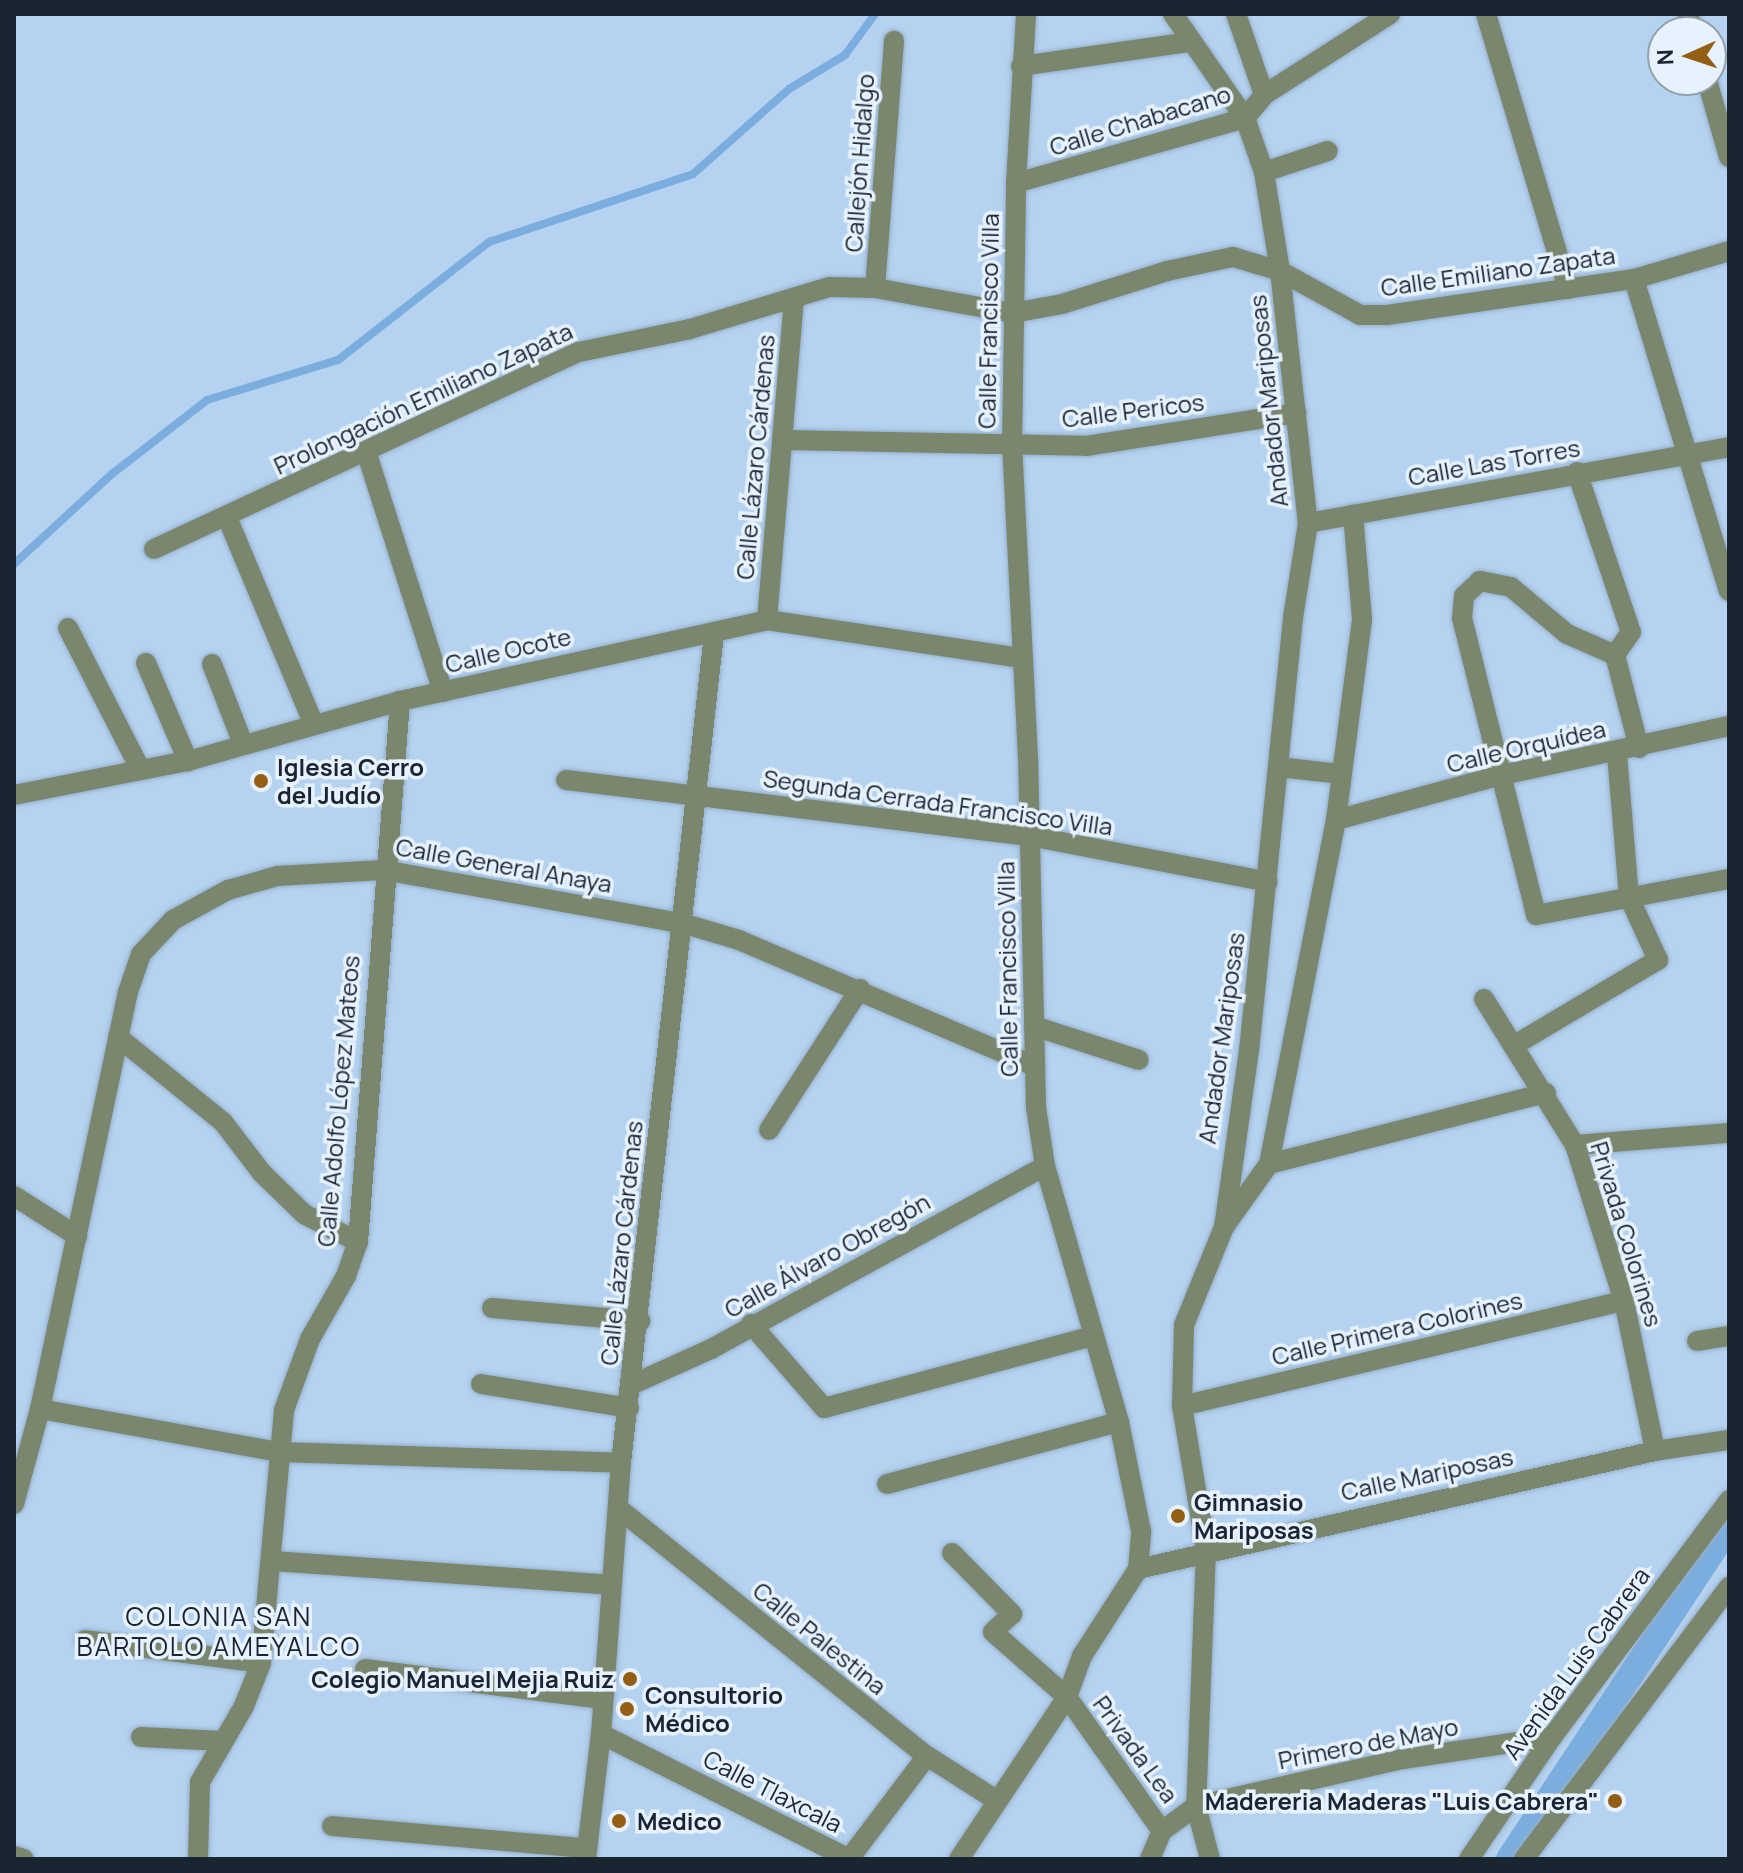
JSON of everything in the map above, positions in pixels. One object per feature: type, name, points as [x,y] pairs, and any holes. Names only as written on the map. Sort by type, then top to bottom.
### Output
[{"type":"street","name":"Calle Francisco Villa","points":[[959,1859],[1067,1697],[1082,1656],[1138,1569],[1141,1531],[1119,1422],[1045,1166],[1035,1066],[1030,836],[1012,447],[1016,183],[1026,14]]},
{"type":"street","name":"Andador Mariposas","points":[[1173,14],[1189,42],[1245,118],[1264,172],[1280,271],[1308,523],[1278,767],[1268,882],[1224,1227],[1184,1325],[1182,1406],[1206,1550],[1196,1806]]},
{"type":"street","points":[[1236,14],[1264,95]]},
{"type":"street","name":"Calle Chabacano","points":[[1016,183],[1245,118],[1264,95],[1390,14]]},
{"type":"street","points":[[1486,14],[1568,289]]},
{"type":"street","name":"Callejón Hidalgo","points":[[875,288],[894,41]]},
{"type":"street","points":[[1021,66],[1189,42]]},
{"type":"street","points":[[1712,96],[1729,157]]},
{"type":"street","points":[[1264,172],[1328,151]]},
{"type":"street","name":"Calle Emiliano Zapata","points":[[1280,271],[1360,315],[1634,279],[1729,251]]},
{"type":"street","name":"Prolongación Emiliano Zapata","points":[[154,549],[579,352],[690,329],[829,287],[875,288],[1013,313],[1062,304],[1214,258],[1254,261],[1280,271]]},
{"type":"street","points":[[1634,279],[1729,591]]},
{"type":"street","name":"Calle Lázaro Cárdenas","points":[[767,620],[794,298]]},
{"type":"street","name":"Calle Pericos","points":[[784,440],[1012,447],[1086,446],[1296,413]]},
{"type":"street","name":"Calle Las Torres","points":[[1308,523],[1577,472],[1690,456],[1729,447]]},
{"type":"street","points":[[366,451],[443,692]]},
{"type":"street","points":[[1577,472],[1631,632],[1615,655],[1639,748]]},
{"type":"street","points":[[1224,1227],[1269,1164],[1336,820],[1362,619],[1353,514]]},
{"type":"street","points":[[227,517],[313,723]]},
{"type":"street","points":[[1615,655],[1567,634],[1511,587],[1480,581],[1464,596],[1462,618],[1536,915],[1729,879]]},
{"type":"street","name":"Calle Ocote","points":[[14,795],[188,761],[313,723],[400,701],[767,620],[1020,658]]},
{"type":"street","points":[[68,628],[140,769]]},
{"type":"street","name":"Calle Lázaro Cárdenas","points":[[586,1854],[601,1734],[621,1463],[640,1321],[714,634]]},
{"type":"street","points":[[146,663],[188,761]]},
{"type":"street","points":[[212,664],[243,744]]},
{"type":"street","name":"Calle Adolfo López Mateos","points":[[198,1859],[200,1782],[244,1706],[261,1663],[284,1410],[310,1339],[346,1276],[358,1242],[383,870],[400,701]]},
{"type":"street","name":"Calle Orquídea","points":[[1336,820],[1502,775],[1617,753],[1729,726]]},
{"type":"street","points":[[1513,1046],[1658,960],[1629,897],[1617,753]]},
{"type":"street","points":[[1278,767],[1341,774]]},
{"type":"street","name":"Segunda Cerrada Francisco Villa","points":[[566,780],[1030,836],[1268,882]]},
{"type":"street","name":"Calle General Anaya","points":[[14,1504],[40,1409],[118,1037],[141,954],[173,920],[228,890],[277,876],[383,870],[682,923],[739,940],[860,989],[1035,1066]]},
{"type":"street","points":[[769,1130],[860,989]]},
{"type":"street","name":"Privada Colorines","points":[[1484,999],[1546,1093],[1575,1145],[1624,1301],[1655,1451]]},
{"type":"street","points":[[1034,1026],[1139,1060]]},
{"type":"street","points":[[118,1037],[223,1122],[262,1173],[304,1214],[358,1242]]},
{"type":"street","points":[[1269,1164],[1546,1093]]},
{"type":"street","points":[[1575,1145],[1729,1133]]},
{"type":"street","name":"Calle Álvaro Obregón","points":[[631,1385],[711,1349],[751,1324],[1045,1166]]},
{"type":"street","points":[[14,1196],[77,1236]]},
{"type":"street","name":"Calle Primera Colorines","points":[[1182,1406],[1624,1301]]},
{"type":"street","points":[[492,1308],[640,1321]]},
{"type":"street","points":[[751,1324],[824,1408],[1093,1336]]},
{"type":"street","points":[[1697,1341],[1729,1336]]},
{"type":"street","points":[[481,1384],[629,1408]]},
{"type":"street","points":[[40,1409],[280,1452],[621,1463]]},
{"type":"street","points":[[887,1484],[1119,1422]]},
{"type":"street","name":"Calle Mariposas","points":[[1138,1569],[1206,1550],[1655,1451],[1729,1440]]},
{"type":"street","name":"Avenida Luis Cabrera","points":[[1469,1859],[1552,1737],[1729,1500]]},
{"type":"street","name":"Calle Palestina","points":[[618,1508],[927,1756],[996,1800]]},
{"type":"street","name":"Privada Lea","points":[[952,1553],[1012,1614],[993,1632],[1067,1697],[1162,1831]]},
{"type":"street","points":[[272,1561],[611,1585]]},
{"type":"street","points":[[1524,1859],[1729,1587]]},
{"type":"street","points":[[85,1640],[261,1663]]},
{"type":"street","points":[[365,1669],[603,1699]]},
{"type":"street","name":"Calle Tlaxcala","points":[[601,1734],[849,1859],[927,1756]]},
{"type":"street","points":[[141,1737],[222,1741]]},
{"type":"street","name":"Primero de Mayo","points":[[1196,1806],[1403,1759],[1552,1737]]},
{"type":"street","points":[[1150,1859],[1162,1831],[1196,1806]]},
{"type":"street","name":"Privada Lea","points":[[1196,1806],[1210,1859]]},
{"type":"street","points":[[332,1826],[586,1854]]},
{"type":"street","points":[[14,1856],[24,1859]]},
{"type":"waterway","points":[[14,564],[112,474],[207,400],[338,360],[489,242],[693,174],[789,89],[845,55],[875,14]]},
{"type":"waterway","points":[[1509,1859],[1729,1527]]},
{"type":"place","name":"Iglesia Cerro del Judío","points":[[261,781]]},
{"type":"place","name":"Gimnasio Mariposas","points":[[1178,1516]]},
{"type":"place","name":"Colegio Manuel Mejia Ruiz","points":[[630,1679]]},
{"type":"place","name":"Consultorio Médico","points":[[627,1709]]},
{"type":"place","name":"Madereria Maderas \"Luis Cabrera\"","points":[[1615,1801]]},
{"type":"place","name":"Medico","points":[[619,1821]]},
{"type":"district","name":"COLONIA SAN BARTOLO AMEYALCO","points":[[219,1632]]}]
